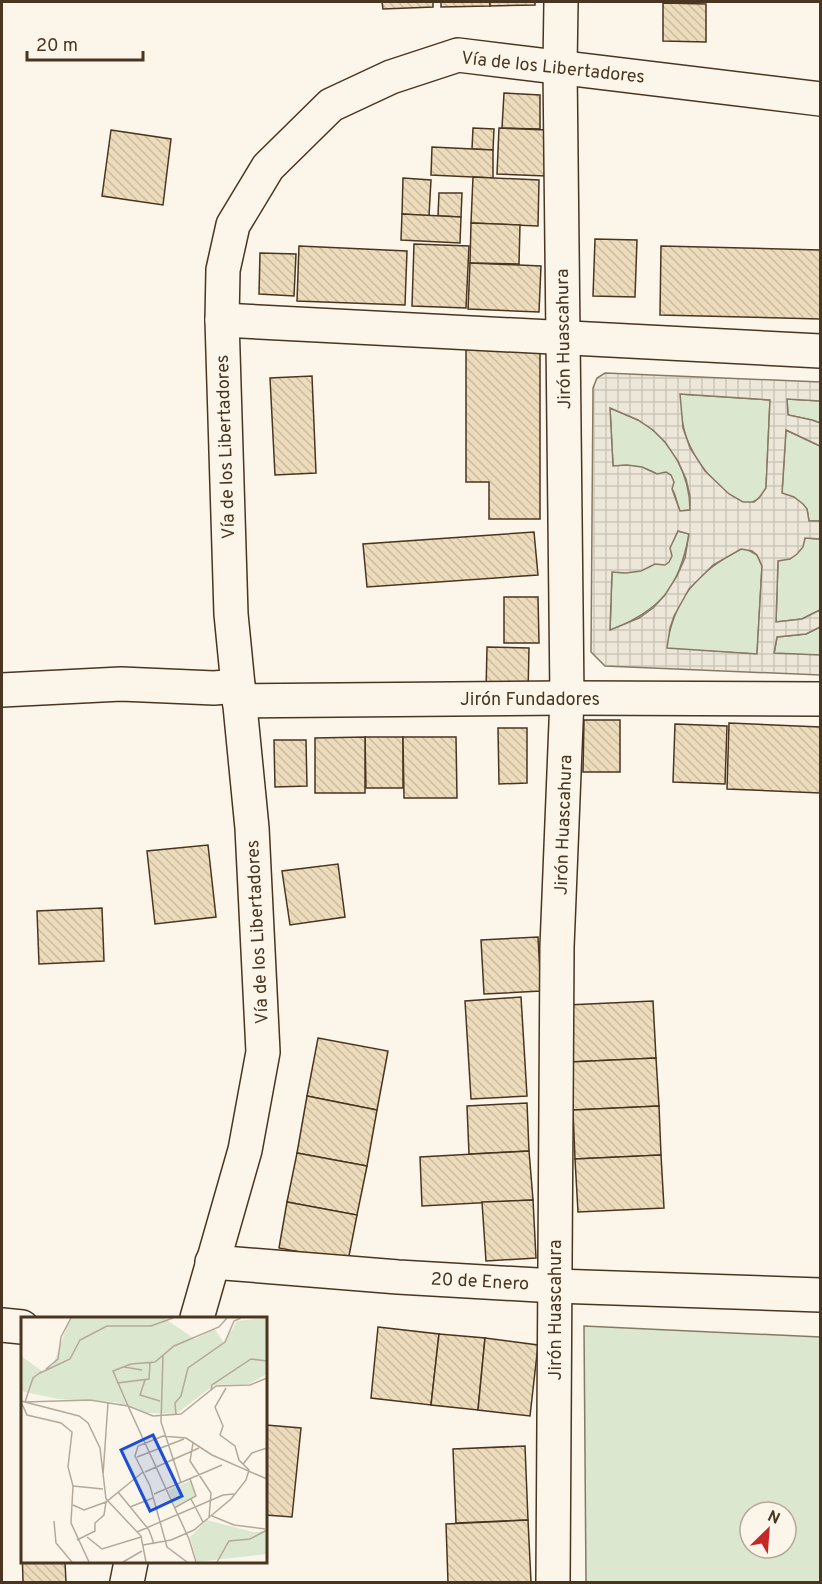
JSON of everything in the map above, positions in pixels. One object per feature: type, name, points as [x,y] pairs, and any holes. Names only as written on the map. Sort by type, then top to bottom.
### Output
[{"type":"main road","name":"Jirón Huascahura","points":[[553,1582],[557,947],[567,698],[561,2]]},
{"type":"main road","name":"Vía de los Libertadores","points":[[197,1317],[245,1150],[262,1052],[252,828],[231,614],[222,320],[223,270],[233,225],[268,167],[331,105],[391,76],[458,54],[820,99]]},
{"type":"main road","points":[[222,320],[820,351]]},
{"type":"main road","name":"Jirón Fundadores","points":[[2,690],[121,684],[214,688],[239,694],[820,699]]},
{"type":"main road","name":"20 de Enero","points":[[212,1262],[398,1277],[555,1286],[820,1295]]},
{"type":"main road","points":[[2,1325],[21,1327]]},
{"type":"main road","points":[[127,1582],[131,1563]]},
{"type":"green space","points":[[679,394],[770,400],[766,488],[758,499],[749,503],[738,500],[721,488],[706,472],[688,442],[682,422]]},
{"type":"green space","points":[[787,399],[820,401],[820,423],[788,415]]},
{"type":"green space","points":[[610,408],[640,421],[661,438],[669,448],[677,459],[687,484],[690,510],[680,511],[672,489],[653,472],[638,467],[613,466]]},
{"type":"green space","points":[[786,430],[820,446],[820,521],[809,521],[807,509],[782,493]]},
{"type":"green space","points":[[678,531],[689,534],[680,570],[665,595],[642,614],[610,631],[612,572],[635,571],[652,565],[660,559]]},
{"type":"green space","points":[[805,538],[820,539],[820,610],[802,619],[776,622],[778,561],[796,554]]},
{"type":"green space","points":[[745,548],[757,555],[762,566],[757,654],[666,649],[681,601],[690,589],[711,567]]},
{"type":"green space","points":[[820,627],[820,655],[774,654],[777,637],[806,634]]},
{"type":"green space","points":[[584,1326],[820,1337],[820,1582],[586,1582]]},
{"type":"shaded area","points":[[605,373],[820,382],[820,401],[787,399],[788,415],[820,423],[820,446],[786,430],[782,493],[794,497],[803,504],[807,509],[809,521],[820,521],[820,539],[805,538],[803,547],[797,554],[790,559],[778,561],[776,622],[802,619],[820,610],[820,627],[806,634],[777,637],[774,653],[820,655],[820,675],[605,666],[591,652],[593,388],[597,378]],"holes":[[[680,394],[770,400],[766,488],[759,498],[754,502],[743,502],[729,494],[705,471],[690,448],[683,428]],[[610,408],[638,420],[665,442],[678,461],[686,479],[690,510],[680,511],[672,489],[674,482],[671,475],[666,472],[657,474],[642,467],[613,466]],[[678,531],[689,534],[685,558],[665,595],[639,618],[610,630],[612,572],[626,573],[641,571],[655,564],[665,565],[672,556],[670,548]],[[741,549],[752,551],[757,555],[762,566],[757,654],[667,648],[674,616],[689,589],[713,565]]]},
{"type":"building","points":[[382,2],[433,2],[433,7],[383,9]]},
{"type":"building","points":[[441,2],[490,2],[490,6],[441,7]]},
{"type":"building","points":[[490,2],[535,2],[535,5],[490,6]]},
{"type":"building","points":[[663,3],[706,4],[706,42],[663,41]]},
{"type":"building","points":[[504,93],[540,95],[540,129],[502,128]]},
{"type":"building","points":[[473,128],[494,129],[493,150],[472,149]]},
{"type":"building","points":[[499,128],[547,130],[546,176],[497,174]]},
{"type":"building","points":[[111,130],[171,139],[163,205],[102,196]]},
{"type":"building","points":[[432,147],[493,150],[493,178],[431,175]]},
{"type":"building","points":[[473,177],[539,180],[538,226],[471,223]]},
{"type":"building","points":[[403,178],[431,180],[429,216],[402,214]]},
{"type":"building","points":[[439,193],[462,193],[461,217],[438,216]]},
{"type":"building","points":[[402,214],[461,217],[460,243],[401,240]]},
{"type":"building","points":[[471,223],[520,225],[519,264],[470,263]]},
{"type":"building","points":[[595,239],[637,240],[635,297],[593,296]]},
{"type":"building","points":[[414,244],[469,246],[466,308],[412,306]]},
{"type":"building","points":[[299,246],[407,251],[405,305],[297,301]]},
{"type":"building","points":[[661,246],[820,250],[820,319],[660,315]]},
{"type":"building","points":[[260,253],[296,254],[294,296],[259,294]]},
{"type":"building","points":[[470,263],[541,266],[539,312],[468,309]]},
{"type":"building","points":[[466,344],[540,344],[540,519],[489,519],[489,482],[466,482]]},
{"type":"building","points":[[312,376],[316,473],[275,475],[270,378]]},
{"type":"building","points":[[534,532],[538,575],[367,587],[363,544]]},
{"type":"building","points":[[504,597],[538,597],[539,643],[504,643]]},
{"type":"building","points":[[487,647],[529,648],[528,693],[486,692]]},
{"type":"building","points":[[584,720],[620,720],[620,772],[583,772]]},
{"type":"building","points":[[729,723],[820,727],[820,793],[727,789]]},
{"type":"building","points":[[675,724],[727,726],[725,784],[673,782]]},
{"type":"building","points":[[498,728],[527,728],[527,783],[499,784]]},
{"type":"building","points":[[365,737],[403,737],[403,788],[366,788]]},
{"type":"building","points":[[365,737],[365,793],[315,793],[315,738]]},
{"type":"building","points":[[403,737],[456,737],[457,798],[404,798]]},
{"type":"building","points":[[274,740],[306,740],[307,786],[275,787]]},
{"type":"building","points":[[208,845],[216,917],[155,924],[147,851]]},
{"type":"building","points":[[338,864],[345,917],[290,925],[282,871]]},
{"type":"building","points":[[102,908],[104,961],[39,964],[37,911]]},
{"type":"building","points":[[538,937],[541,991],[484,994],[481,940]]},
{"type":"building","points":[[521,997],[527,1096],[471,1099],[465,1001]]},
{"type":"building","points":[[653,1001],[656,1058],[570,1062],[567,1005]]},
{"type":"building","points":[[318,1038],[388,1051],[377,1110],[307,1096]]},
{"type":"building","points":[[656,1058],[659,1106],[573,1110],[570,1062]]},
{"type":"building","points":[[307,1096],[377,1110],[367,1166],[297,1153]]},
{"type":"building","points":[[527,1103],[529,1151],[469,1154],[467,1106]]},
{"type":"building","points":[[659,1106],[661,1155],[575,1159],[573,1110]]},
{"type":"building","points":[[529,1151],[533,1200],[422,1206],[420,1157]]},
{"type":"building","points":[[297,1153],[367,1166],[357,1215],[287,1202]]},
{"type":"building","points":[[661,1155],[664,1208],[578,1212],[575,1159]]},
{"type":"building","points":[[533,1200],[536,1258],[486,1261],[482,1202]]},
{"type":"building","points":[[287,1202],[357,1215],[348,1261],[279,1248]]},
{"type":"building","points":[[378,1327],[439,1334],[431,1405],[371,1398]]},
{"type":"building","points":[[439,1334],[485,1338],[478,1410],[431,1405]]},
{"type":"building","points":[[485,1338],[538,1345],[530,1416],[478,1410]]},
{"type":"building","points":[[267,1425],[301,1428],[292,1517],[267,1515]]},
{"type":"building","points":[[525,1446],[528,1520],[456,1523],[453,1449]]},
{"type":"building","points":[[528,1520],[531,1582],[448,1582],[446,1524]]},
{"type":"building","points":[[22,1563],[65,1563],[66,1582],[23,1582]]}]
